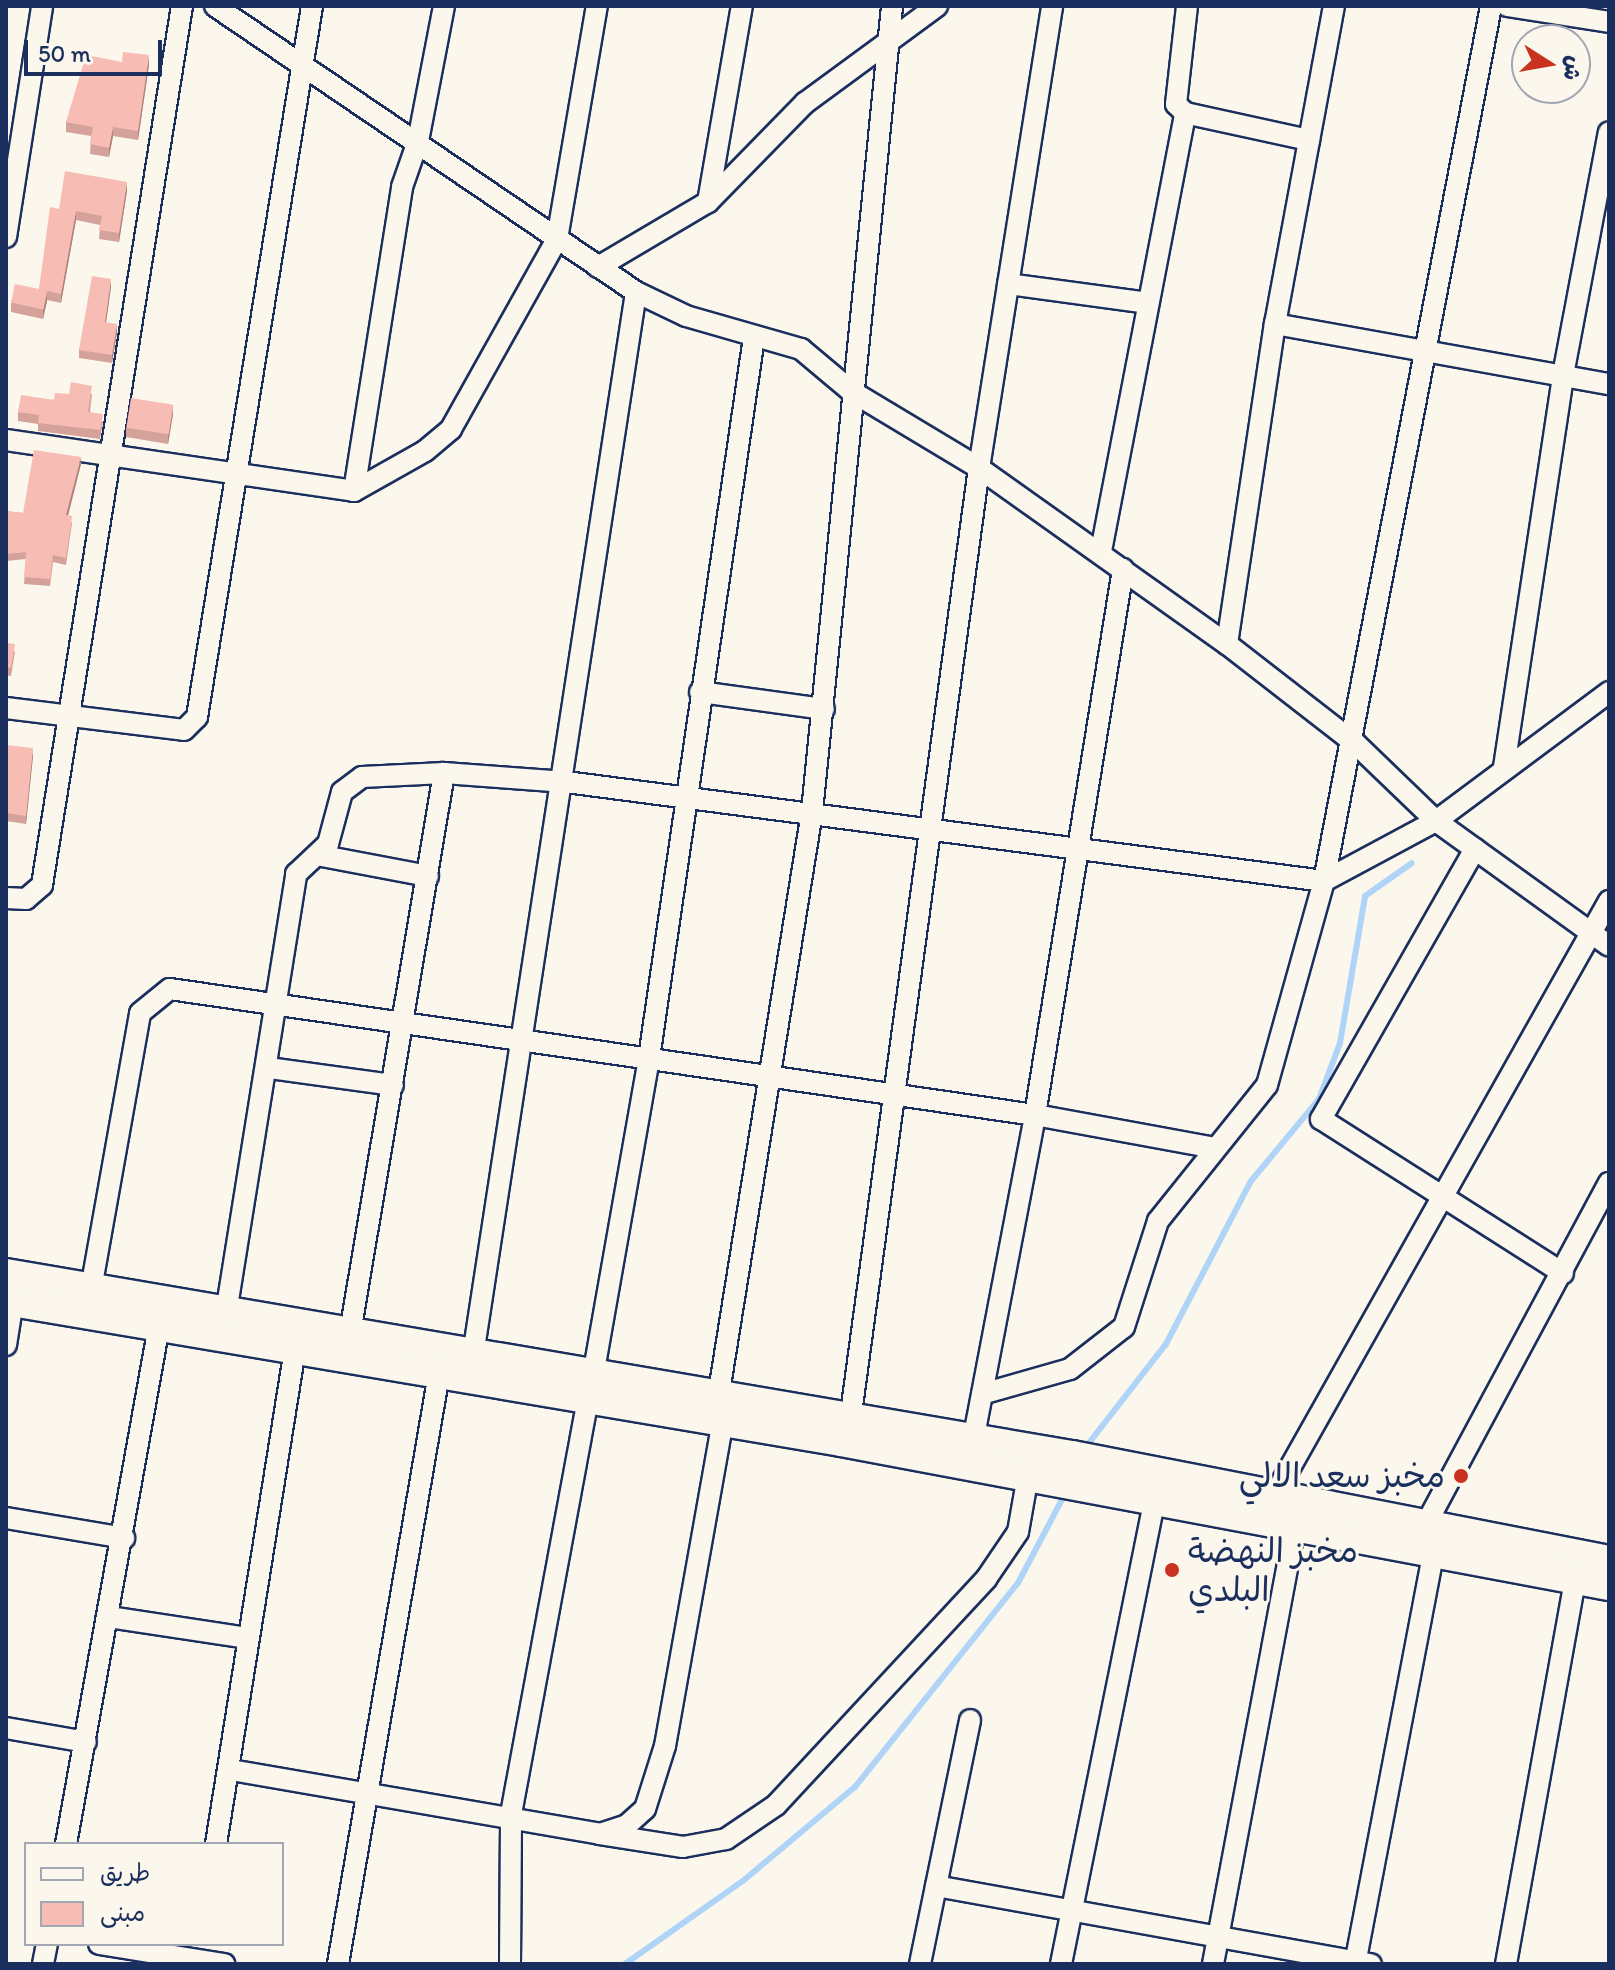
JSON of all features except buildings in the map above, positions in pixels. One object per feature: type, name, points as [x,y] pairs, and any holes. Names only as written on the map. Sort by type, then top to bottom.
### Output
[{"type":"main road","points":[[8,1292],[91,1289],[473,1355],[591,1387],[721,1410],[1028,1475],[1066,1468]]},
{"type":"main road","points":[[8,1292],[159,1326],[439,1374],[591,1387]]},
{"type":"main road","points":[[721,1410],[850,1421],[973,1441],[1098,1475],[1274,1496],[1575,1579],[1608,1565]]},
{"type":"main road","points":[[1098,1475],[1155,1498],[1295,1525],[1430,1538],[1608,1565]]},
{"type":"street","points":[[6,237],[42,6]]},
{"type":"street","points":[[6,898],[26,899],[42,885],[66,716],[182,6]]},
{"type":"street","points":[[215,6],[418,141],[636,292],[754,337],[801,349],[851,391],[979,468],[1101,551],[1227,644],[1356,744],[1436,821],[1609,946]]},
{"type":"street","points":[[6,708],[193,726],[312,6]]},
{"type":"street","points":[[354,491],[402,187],[418,141],[444,6]]},
{"type":"street","points":[[6,440],[110,451],[354,491],[451,429],[557,239],[597,6]]},
{"type":"street","points":[[708,202],[742,6]]},
{"type":"street","points":[[600,1834],[627,1825],[645,1809],[655,1785],[721,1410],[812,812],[824,709],[851,391],[892,6]]},
{"type":"street","points":[[598,267],[708,202],[805,103],[887,39],[937,6]]},
{"type":"street","points":[[850,1421],[979,468],[1052,6]]},
{"type":"street","points":[[1101,551],[1185,113],[1174,89],[1187,6]]},
{"type":"street","points":[[1227,644],[1275,324],[1334,6]]},
{"type":"street","points":[[982,1394],[1070,1369],[1109,1345],[1136,1300],[1158,1221],[1267,1085],[1324,881],[1356,744],[1491,6]]},
{"type":"street","points":[[1507,6],[1609,22]]},
{"type":"street","points":[[1185,113],[1309,140]]},
{"type":"street","points":[[1504,767],[1563,375],[1609,132]]},
{"type":"street","points":[[1008,284],[1148,303]]},
{"type":"street","points":[[473,1355],[566,782],[636,292]]},
{"type":"street","points":[[1275,324],[1609,384]]},
{"type":"street","points":[[510,1964],[511,1814],[649,1058],[684,797],[754,337]]},
{"type":"street","points":[[973,1441],[1035,1115],[1123,569]]},
{"type":"street","points":[[700,692],[824,709]]},
{"type":"street","points":[[226,1313],[269,1068],[296,874],[328,844],[350,783],[444,773],[566,782],[1324,881],[1436,821],[1504,767],[1609,692]]},
{"type":"street","points":[[350,1333],[444,773]]},
{"type":"street","points":[[1475,849],[1321,1119],[1563,1273]]},
{"type":"street","points":[[317,855],[428,876]]},
{"type":"street","points":[[1274,1496],[1438,1194],[1587,931],[1609,901]]},
{"type":"street","points":[[91,1289],[140,1013],[170,989],[1035,1115],[1214,1148]]},
{"type":"street","points":[[269,1068],[393,1085]]},
{"type":"street","points":[[936,1886],[1360,1963],[1430,1538],[1609,1183]]},
{"type":"street","points":[[6,1345],[8,1292]]},
{"type":"street","points":[[66,1842],[124,1538],[159,1326]]},
{"type":"street","points":[[216,1842],[231,1770],[248,1638],[295,1349]]},
{"type":"street","points":[[338,1964],[372,1790],[439,1374]]},
{"type":"street","points":[[231,1770],[372,1790],[683,1847],[726,1839],[776,1805],[870,1713],[993,1570],[1018,1532],[1028,1475]]},
{"type":"street","points":[[1061,1964],[1155,1498]]},
{"type":"street","points":[[6,1518],[124,1538]]},
{"type":"street","points":[[1213,1964],[1295,1525]]},
{"type":"street","points":[[1506,1964],[1575,1579]]},
{"type":"street","points":[[109,1617],[248,1638]]},
{"type":"street","points":[[920,1964],[970,1720]]},
{"type":"street","points":[[6,1728],[86,1742]]},
{"type":"street","points":[[115,1946],[195,1956],[224,1964]]},
{"type":"waterway","points":[[1085,1448],[1166,1344],[1251,1181],[1319,1099],[1340,1043],[1365,896],[1412,863]]},
{"type":"waterway","points":[[625,1964],[744,1880],[855,1787],[1018,1583],[1066,1492]]},
{"type":"place","name":"مخبز سعد الالي","points":[[1461,1476]]},
{"type":"place","name":"مخبز النهضة البلدي","points":[[1172,1570]]}]
